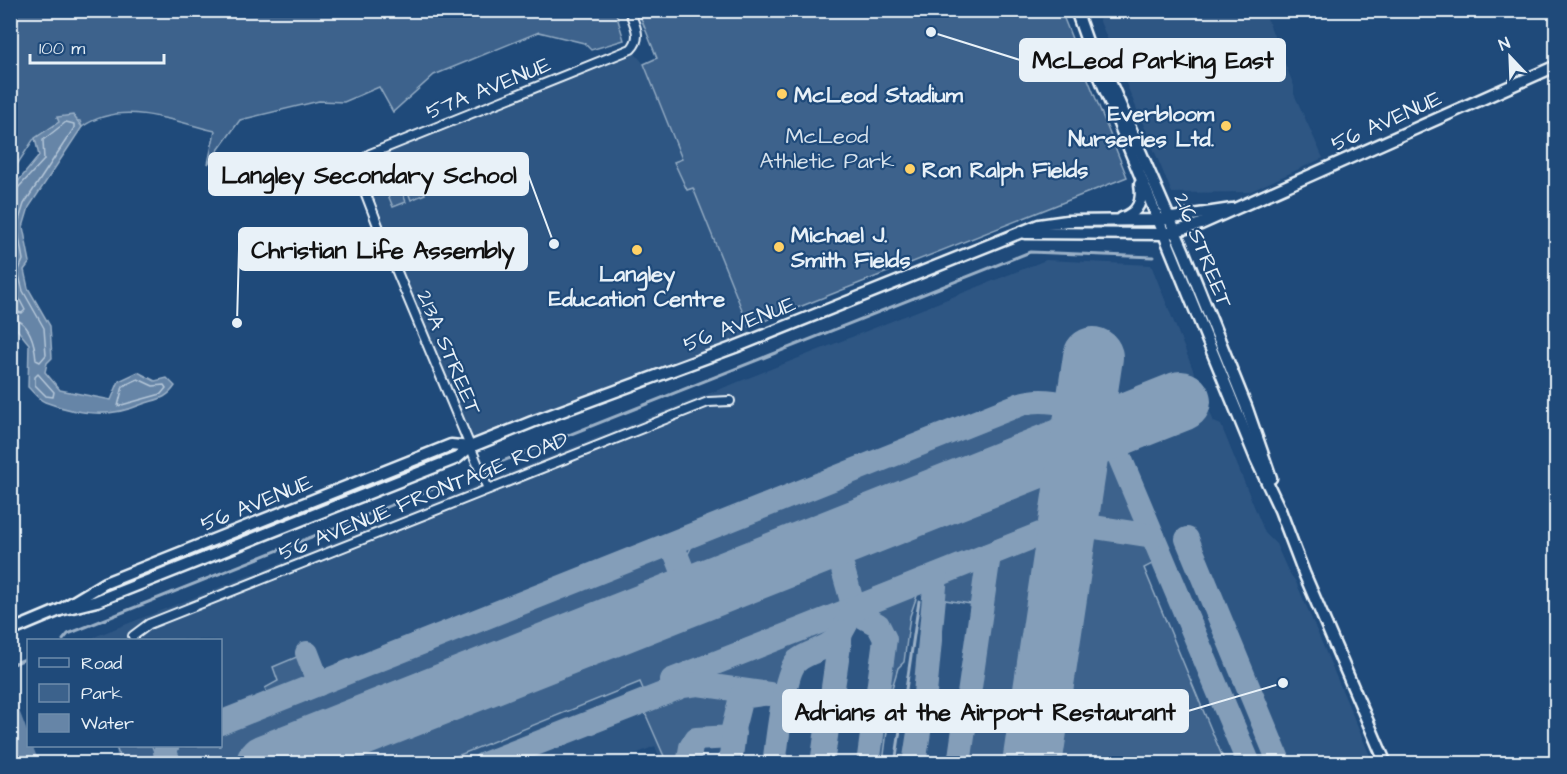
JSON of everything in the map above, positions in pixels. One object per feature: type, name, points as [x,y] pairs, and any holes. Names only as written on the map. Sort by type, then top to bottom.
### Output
[{"type":"main road","name":"216 STREET","points":[[1077,10],[1097,70],[1138,169],[1165,219]]},
{"type":"main road","name":"216 STREET","points":[[1077,10],[1123,107],[1256,459],[1280,510],[1304,573],[1386,764]]},
{"type":"main road","name":"56 AVENUE","points":[[1021,233],[1170,233],[1201,224],[1557,66]]},
{"type":"main road","points":[[1109,221],[1127,216],[1139,207],[1142,193],[1138,169]]},
{"type":"main road","name":"56 AVENUE","points":[[60,610],[89,604],[457,458],[470,447],[735,347],[1039,225],[1067,221],[1165,219],[1232,209]]},
{"type":"main road","name":"56 AVENUE","points":[[10,631],[60,610],[105,583],[451,446],[470,447]]},
{"type":"main road","points":[[200,560],[202,545]]},
{"type":"street","name":"57A AVENUE","points":[[360,161],[370,154],[631,49],[636,44],[638,34],[629,10]]},
{"type":"street","name":"213A STREET","points":[[360,161],[359,176],[488,489]]},
{"type":"street","name":"56 AVENUE FRONTAGE ROAD","points":[[133,636],[149,624],[708,402],[730,401]]},
{"type":"shaded area","name":"Everbloom Nurseries Ltd.","points":[[1116,11],[1264,11],[1294,86],[1294,94],[1323,158],[1249,192],[1172,193],[1099,19]]},
{"type":"shaded area","points":[[631,49],[644,64],[753,340],[472,451],[360,161]]},
{"type":"shaded area","points":[[1046,260],[1151,265],[1214,422],[1221,425],[1265,533],[1276,544],[1288,571],[1296,582],[1373,763],[662,764],[655,746],[611,764],[118,763],[115,747],[222,747],[222,639],[89,639]]},
{"type":"green space","points":[[615,10],[624,40],[591,50],[584,43],[539,32],[434,75],[393,112],[379,87],[344,102],[319,101],[240,120],[208,164],[215,131],[165,118],[130,113],[114,114],[82,127],[80,121],[58,118],[60,122],[33,140],[11,174],[10,11]]},
{"type":"green space","name":"McLeod Athletic Park","points":[[638,11],[1061,11],[1127,177],[749,327],[693,188],[687,190],[674,162],[682,159],[644,64],[657,58]]},
{"type":"green space","points":[[413,165],[425,194],[411,200],[400,171]]},
{"type":"green space","points":[[395,173],[406,202],[393,207],[381,178]]},
{"type":"green space","points":[[1032,406],[1069,417],[1067,429],[705,572],[690,565],[687,556],[695,540]]},
{"type":"green space","points":[[1109,447],[1143,529],[1083,519],[1093,451]]},
{"type":"green space","points":[[1062,465],[1052,523],[861,598],[855,595],[844,554],[847,549]]},
{"type":"green space","points":[[1081,531],[1147,540],[1156,562],[1144,568],[1225,763],[1046,763]]},
{"type":"green space","points":[[1051,536],[1016,763],[963,763],[994,558]]},
{"type":"green space","points":[[657,555],[674,562],[678,570],[674,585],[223,763],[176,763],[174,760],[179,747],[222,747],[222,728]]},
{"type":"green space","points":[[830,556],[833,558],[845,599],[835,629],[825,640],[789,659],[781,688],[778,690],[690,680],[646,696],[640,682],[440,763],[307,763]]},
{"type":"green space","points":[[971,567],[976,568],[981,579],[977,605],[939,599],[941,578]]},
{"type":"green space","points":[[920,587],[910,616],[904,662],[898,668],[887,705],[892,716],[888,723],[883,763],[871,763],[889,644],[884,627],[864,609]]},
{"type":"green space","points":[[299,656],[304,658],[312,678],[268,695],[265,688],[278,681],[273,667]]},
{"type":"green space","points":[[691,688],[733,693],[727,735],[693,734],[683,742],[679,763],[667,763],[642,706]]},
{"type":"green space","points":[[116,747],[152,747],[158,763],[121,763]]},
{"type":"water","points":[[73,115],[82,127],[29,207],[23,227],[30,262],[24,270],[28,288],[50,326],[52,358],[47,363],[45,372],[60,390],[111,400],[119,381],[138,372],[155,381],[167,378],[175,386],[159,399],[117,412],[81,412],[38,398],[28,387],[29,344],[11,322],[11,190],[39,156],[35,138],[59,122],[57,117]]},
{"type":"waterway","points":[[493,465],[1030,252],[1153,257]]},
{"type":"waterway","points":[[64,639],[68,634],[462,477]]},
{"type":"waterway","points":[[895,764],[919,601]]},
{"type":"waterway","points":[[10,665],[27,658]]},
{"type":"waterway","points":[[10,709],[31,764]]},
{"type":"taxiway","points":[[222,722],[1021,404],[1042,401],[1080,408],[1091,413],[1107,427],[1249,764]]},
{"type":"taxiway","points":[[774,764],[785,693],[792,668],[801,658],[833,642],[860,606],[1068,523],[1153,536]]},
{"type":"taxiway","points":[[834,538],[855,612],[878,625],[885,639],[868,764]]},
{"type":"taxiway","points":[[1187,539],[1280,764]]},
{"type":"taxiway","points":[[672,544],[692,594]]},
{"type":"taxiway","points":[[959,764],[989,555]]},
{"type":"taxiway","points":[[914,764],[925,694],[936,576]]},
{"type":"taxiway","points":[[672,680],[860,606]]},
{"type":"taxiway","points":[[822,764],[841,632]]},
{"type":"taxiway","points":[[307,653],[319,684]]},
{"type":"taxiway","points":[[484,764],[683,686],[698,684],[769,694]]},
{"type":"taxiway","points":[[688,764],[691,747],[696,739],[731,737],[741,697],[762,694]]},
{"type":"taxiway","points":[[730,764],[734,733]]},
{"type":"taxiway","points":[[167,747],[165,752],[170,764]]},
{"type":"runway","points":[[1032,764],[1093,357]]},
{"type":"runway","points":[[266,764],[1181,401]]},
{"type":"place","name":"McLeod Parking East","points":[[931,32]]},
{"type":"place","name":"McLeod Stadium","points":[[782,94]]},
{"type":"place","name":"Everbloom Nurseries Ltd.","points":[[1226,126]]},
{"type":"place","name":"Ron Ralph Fields","points":[[910,169]]},
{"type":"place","name":"Langley Secondary School","points":[[554,244]]},
{"type":"place","name":"Michael J. Smith Fields","points":[[779,247]]},
{"type":"place","name":"Langley Education Centre","points":[[637,250]]},
{"type":"place","name":"Christian Life Assembly","points":[[237,323]]},
{"type":"place","name":"Adrians at the Airport Restaurant","points":[[1283,683]]}]
